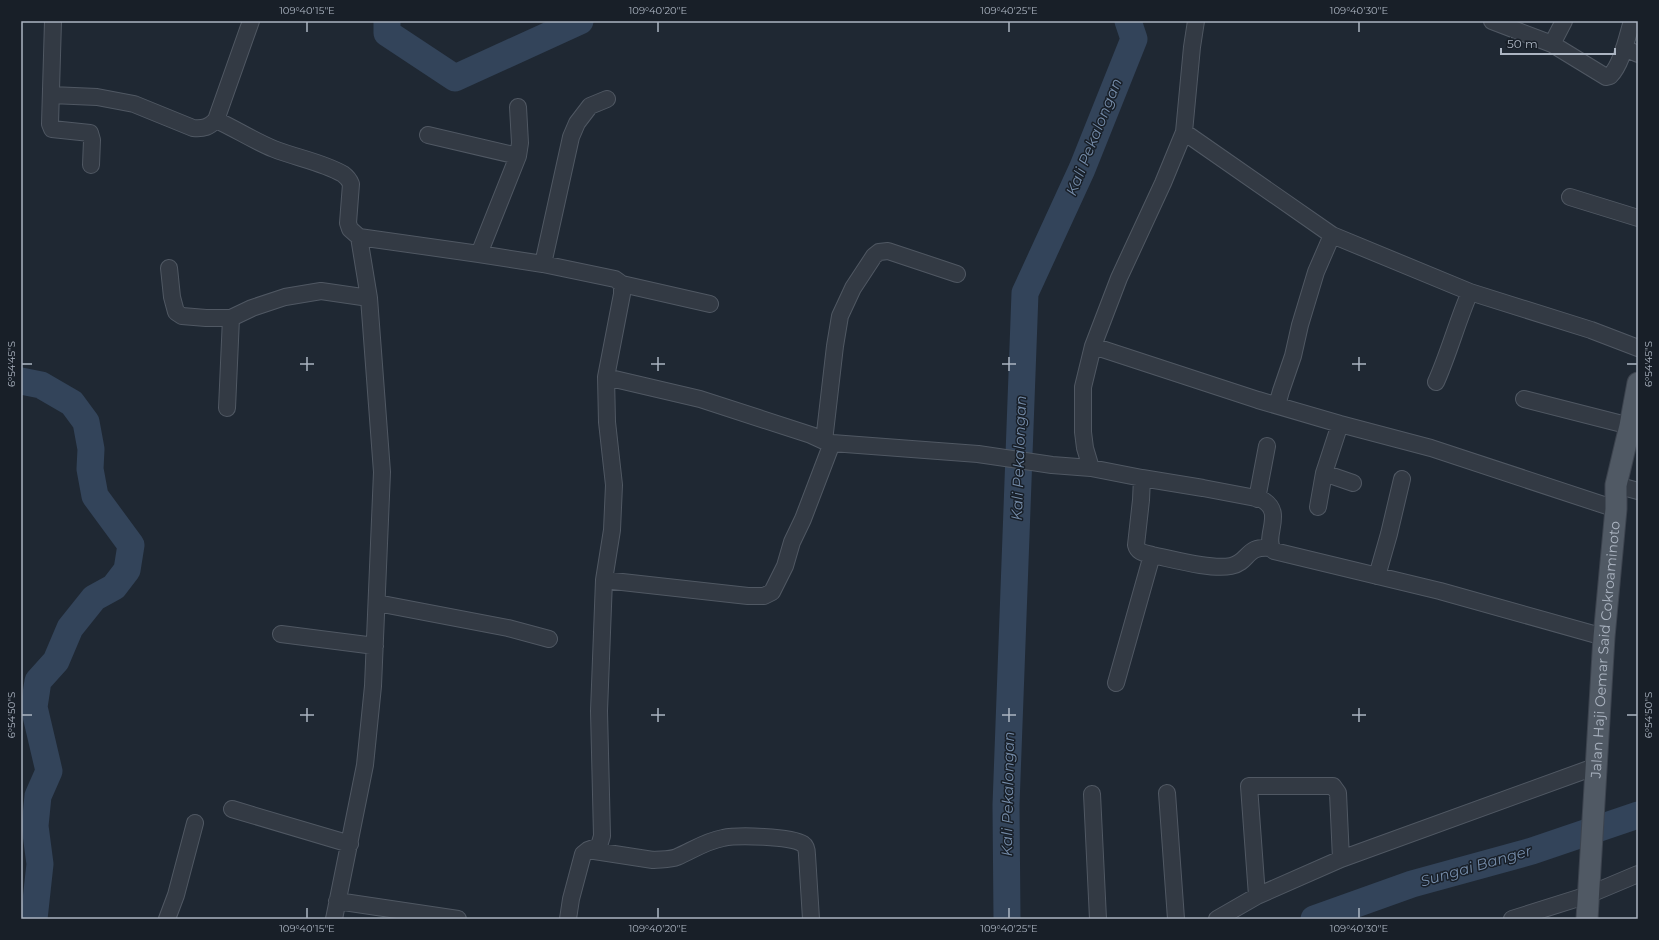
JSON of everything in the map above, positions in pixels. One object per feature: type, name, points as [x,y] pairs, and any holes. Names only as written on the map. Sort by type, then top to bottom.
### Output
[{"type":"main road","name":"Jalan Haji Oemar Said Cokroaminoto","points":[[1587,919],[1604,637],[1616,508],[1616,485],[1634,427],[1638,383]]},
{"type":"street","points":[[53,21],[50,124],[52,129],[90,133],[92,140],[91,164]]},
{"type":"street","points":[[51,95],[97,97],[134,104],[194,128],[202,129],[210,126],[216,120],[251,21]]},
{"type":"street","points":[[1091,468],[1085,448],[1083,432],[1083,387],[1093,346],[1120,278],[1163,183],[1184,132],[1196,21]]},
{"type":"street","points":[[1492,21],[1552,44],[1606,77],[1614,73],[1631,51],[1632,21]]},
{"type":"street","points":[[1552,44],[1564,21]]},
{"type":"street","points":[[542,264],[571,137],[577,123],[586,110],[590,106],[608,99]]},
{"type":"street","points":[[479,254],[518,156],[520,143],[518,107]]},
{"type":"street","points":[[216,120],[275,149],[301,157],[345,175],[351,184],[349,226],[353,233],[359,237],[542,264],[615,279],[622,284],[710,304]]},
{"type":"street","points":[[1184,132],[1332,235],[1470,292],[1591,330],[1638,348]]},
{"type":"street","points":[[428,135],[518,156]]},
{"type":"street","points":[[1570,197],[1638,218]]},
{"type":"street","points":[[1277,405],[1293,356],[1310,291],[1332,235]]},
{"type":"street","points":[[334,919],[366,765],[373,686],[382,472],[369,298],[359,237]]},
{"type":"street","points":[[604,580],[748,596],[764,596],[772,592],[785,566],[792,542],[804,519],[828,442],[835,346],[840,316],[853,288],[874,256],[879,252],[888,252],[957,274]]},
{"type":"street","points":[[169,268],[172,298],[176,312],[182,316],[231,318],[252,308],[299,294],[321,291],[369,298]]},
{"type":"street","points":[[566,918],[584,852],[599,846],[602,836],[599,710],[604,580],[612,530],[614,485],[607,422],[606,377],[622,294],[622,284]]},
{"type":"street","points":[[1436,382],[1447,355],[1460,314],[1470,292]]},
{"type":"street","points":[[227,408],[231,318]]},
{"type":"street","points":[[1093,346],[1277,405],[1340,424],[1431,448],[1616,508]]},
{"type":"street","points":[[606,377],[700,399],[828,442],[978,454],[1052,465],[1091,468],[1257,499],[1268,503],[1272,511],[1273,522],[1270,548]]},
{"type":"street","points":[[1524,399],[1634,427]]},
{"type":"street","points":[[1318,507],[1324,473],[1340,424]]},
{"type":"street","points":[[1257,499],[1267,446]]},
{"type":"street","points":[[1324,473],[1353,483]]},
{"type":"street","points":[[1142,478],[1136,546],[1140,552],[1211,566],[1231,566],[1242,560],[1255,548],[1270,548],[1278,553],[1440,591],[1604,637]]},
{"type":"street","points":[[1377,576],[1402,479]]},
{"type":"street","points":[[1616,485],[1638,491]]},
{"type":"street","points":[[1116,684],[1152,555]]},
{"type":"street","points":[[377,603],[508,628],[549,639]]},
{"type":"street","points":[[281,634],[375,646]]},
{"type":"street","points":[[1217,919],[1257,896],[1341,859],[1597,766]]},
{"type":"street","points":[[1257,896],[1249,786],[1333,786],[1338,793],[1341,859]]},
{"type":"street","points":[[1168,793],[1176,919]]},
{"type":"street","points":[[1092,794],[1098,919]]},
{"type":"street","points":[[232,809],[350,844]]},
{"type":"street","points":[[167,919],[176,895],[195,823]]},
{"type":"street","points":[[588,850],[653,860],[676,857],[703,844],[724,837],[759,836],[789,840],[803,844],[806,848],[807,855],[811,919]]},
{"type":"street","points":[[1512,919],[1588,894],[1638,874]]},
{"type":"street","points":[[337,901],[458,919]]},
{"type":"waterway","name":"Kali Pekalongan","points":[[387,21],[387,33],[455,78],[580,21]]},
{"type":"waterway","name":"Kali Pekalongan","points":[[1007,919],[1006,805],[1025,293],[1082,169],[1134,39],[1128,21]]},
{"type":"waterway","points":[[21,381],[41,385],[72,403],[86,422],[91,449],[90,469],[95,496],[131,545],[127,570],[114,587],[94,598],[70,628],[56,661],[38,681],[34,707],[49,771],[38,796],[35,826],[40,864],[34,919]]},
{"type":"waterway","name":"Sungai Banger","points":[[1314,919],[1412,884],[1532,851],[1638,815]]}]
